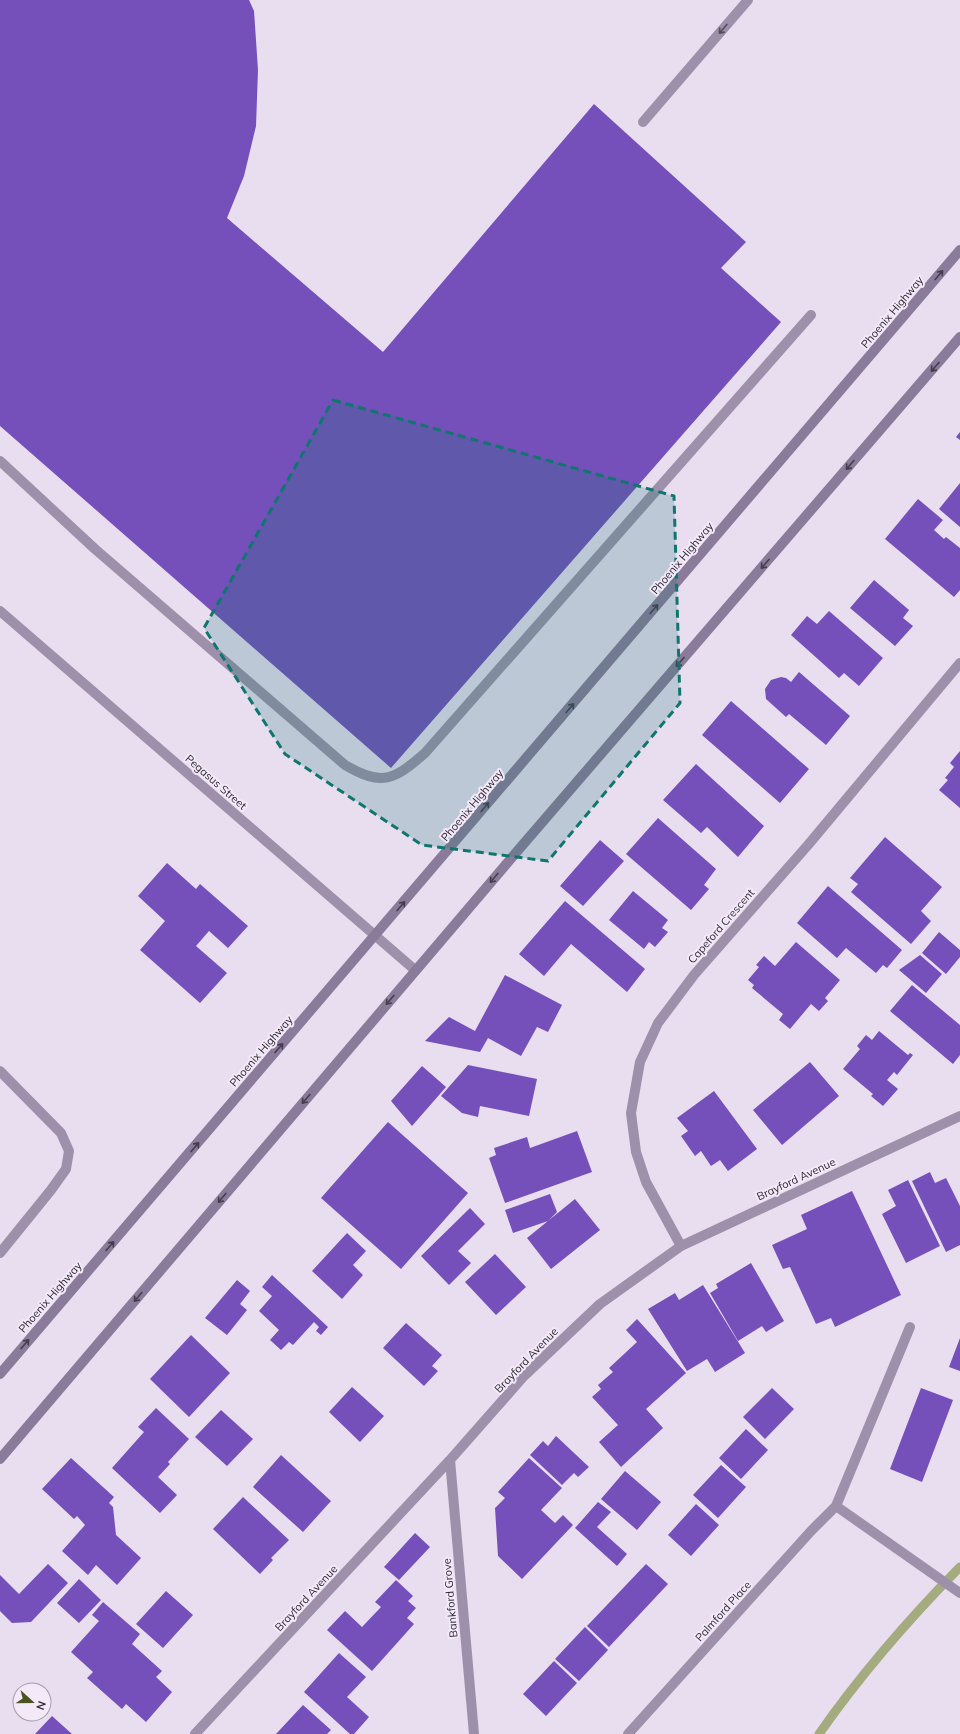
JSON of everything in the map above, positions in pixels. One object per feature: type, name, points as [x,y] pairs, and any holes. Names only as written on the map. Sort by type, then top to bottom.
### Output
[{"type":"main road","name":"Phoenix Highway","points":[[0,1374],[376,936],[960,250]]},
{"type":"main road","points":[[0,1459],[415,970],[960,338]]},
{"type":"street","points":[[643,122],[748,0]]},
{"type":"street","points":[[0,461],[95,549],[345,765],[362,776],[376,779],[388,777],[406,770],[425,753],[811,315]]},
{"type":"street","name":"Pegasus Street","points":[[0,611],[415,970]]},
{"type":"street","name":"Capeford Crescent","points":[[681,1246],[646,1182],[636,1152],[631,1113],[640,1062],[658,1023],[694,975],[808,845],[960,663]]},
{"type":"street","points":[[0,1071],[60,1133],[69,1151],[66,1169],[0,1253]]},
{"type":"street","name":"Brayford Avenue","points":[[195,1734],[450,1460],[524,1376],[566,1334],[600,1304],[681,1246],[960,1116]]},
{"type":"street","name":"Palmford Place","points":[[628,1734],[806,1537],[836,1506],[910,1327]]},
{"type":"street","name":"Bankford Grove","points":[[450,1460],[474,1734]]},
{"type":"street","points":[[836,1506],[960,1593]]},
{"type":"highlighted area","points":[[333,400],[674,496],[680,703],[548,861],[422,845],[285,754],[204,628]]},
{"type":"building","points":[[0,0],[249,0],[254,11],[258,70],[256,126],[244,176],[227,218],[383,352],[594,104],[746,242],[721,268],[781,322],[391,768],[0,426]]},
{"type":"building","points":[[960,432],[960,440],[956,437]]},
{"type":"building","points":[[960,483],[960,527],[939,509]]},
{"type":"building","points":[[918,499],[943,520],[934,530],[944,539],[946,537],[960,548],[960,590],[954,597],[885,539]]},
{"type":"building","points":[[874,580],[909,610],[903,618],[913,626],[895,646],[850,608]]},
{"type":"building","points":[[829,611],[883,658],[859,686],[844,673],[839,678],[791,635],[807,616],[817,624]]},
{"type":"building","points":[[799,672],[850,716],[826,745],[789,714],[786,717],[766,699],[765,689],[771,680],[781,677],[786,678],[791,682]]},
{"type":"building","points":[[731,701],[809,769],[780,803],[702,735]]},
{"type":"building","points":[[960,751],[960,808],[939,790],[948,780],[945,778],[954,767],[950,763]]},
{"type":"building","points":[[696,764],[764,826],[738,857],[707,827],[701,833],[663,800]]},
{"type":"building","points":[[658,818],[716,869],[704,885],[709,889],[691,910],[626,854]]},
{"type":"building","points":[[885,837],[942,887],[921,911],[931,921],[911,944],[851,892],[858,884],[850,878]]},
{"type":"building","points":[[600,840],[624,861],[583,906],[560,886]]},
{"type":"building","points":[[167,863],[196,889],[200,884],[248,926],[228,948],[209,931],[196,946],[227,973],[200,1003],[140,950],[165,921],[138,896]]},
{"type":"building","points":[[828,886],[902,950],[887,968],[883,965],[876,973],[846,948],[837,958],[797,923]]},
{"type":"building","points":[[633,891],[668,920],[662,928],[668,932],[655,947],[649,942],[644,949],[609,920]]},
{"type":"building","points":[[565,901],[645,969],[627,992],[571,944],[544,976],[519,954]]},
{"type":"building","points":[[939,932],[960,950],[960,957],[946,974],[922,953]]},
{"type":"building","points":[[796,942],[840,980],[825,998],[828,1001],[819,1011],[811,1004],[790,1029],[779,1020],[783,1014],[752,988],[754,985],[748,980],[759,967],[756,965],[764,956],[775,966]]},
{"type":"building","points":[[920,955],[942,974],[926,993],[899,970]]},
{"type":"building","points":[[505,975],[562,1005],[548,1032],[537,1027],[521,1056],[488,1038],[480,1052],[425,1041],[449,1017],[475,1031]]},
{"type":"building","points":[[912,985],[960,1025],[960,1055],[953,1064],[890,1011]]},
{"type":"building","points":[[879,1031],[908,1055],[910,1053],[913,1055],[897,1075],[894,1072],[887,1080],[898,1089],[883,1106],[871,1096],[873,1094],[843,1069],[860,1049],[857,1046],[866,1035],[872,1040]]},
{"type":"building","points":[[810,1062],[839,1096],[782,1145],[753,1110]]},
{"type":"building","points":[[468,1065],[537,1079],[529,1116],[480,1106],[478,1117],[462,1113],[441,1096]]},
{"type":"building","points":[[422,1066],[446,1087],[412,1126],[391,1101]]},
{"type":"building","points":[[714,1091],[757,1149],[728,1171],[720,1160],[711,1166],[701,1151],[695,1156],[681,1136],[688,1131],[677,1118]]},
{"type":"building","points":[[388,1122],[468,1193],[401,1269],[321,1198]]},
{"type":"building","points":[[577,1131],[592,1172],[505,1203],[489,1158],[496,1155],[494,1148],[527,1137],[530,1148]]},
{"type":"building","points":[[930,1172],[935,1183],[946,1178],[960,1206],[960,1245],[946,1252],[912,1181]]},
{"type":"building","points":[[908,1180],[940,1246],[906,1263],[882,1214],[896,1206],[888,1190]]},
{"type":"building","points":[[852,1191],[901,1295],[835,1327],[831,1318],[816,1324],[790,1267],[783,1269],[772,1245],[807,1229],[801,1215]]},
{"type":"building","points":[[550,1194],[557,1212],[548,1221],[513,1233],[505,1210]]},
{"type":"building","points":[[575,1199],[600,1230],[551,1269],[527,1238]]},
{"type":"building","points":[[470,1208],[485,1224],[458,1251],[471,1263],[449,1285],[421,1256]]},
{"type":"building","points":[[347,1233],[366,1251],[353,1265],[363,1275],[342,1299],[312,1271]]},
{"type":"building","points":[[495,1254],[526,1287],[496,1315],[465,1282]]},
{"type":"building","points":[[751,1263],[784,1321],[766,1332],[762,1326],[738,1341],[710,1293],[718,1288],[716,1284]]},
{"type":"building","points":[[272,1275],[328,1327],[321,1335],[316,1331],[319,1327],[314,1322],[293,1345],[289,1342],[281,1350],[270,1340],[279,1330],[259,1311],[272,1296],[262,1287]]},
{"type":"building","points":[[237,1280],[250,1291],[240,1304],[247,1310],[227,1335],[205,1318]]},
{"type":"building","points":[[703,1285],[745,1353],[715,1372],[707,1359],[687,1371],[648,1309],[675,1293],[679,1300]]},
{"type":"building","points":[[637,1319],[686,1373],[646,1409],[663,1428],[621,1467],[599,1442],[618,1425],[592,1397],[601,1389],[598,1385],[613,1372],[609,1368],[637,1342],[626,1330]]},
{"type":"building","points":[[406,1323],[442,1355],[432,1366],[438,1371],[424,1386],[383,1348]]},
{"type":"building","points":[[191,1335],[230,1373],[189,1417],[150,1379]]},
{"type":"building","points":[[960,1338],[960,1371],[949,1367]]},
{"type":"building","points":[[352,1387],[384,1416],[360,1442],[329,1412]]},
{"type":"building","points":[[772,1388],[794,1409],[765,1439],[743,1417]]},
{"type":"building","points":[[921,1388],[953,1400],[922,1482],[890,1469]]},
{"type":"building","points":[[156,1408],[189,1439],[168,1462],[170,1464],[158,1477],[177,1495],[160,1513],[112,1468],[144,1432],[138,1427]]},
{"type":"building","points":[[221,1410],[253,1439],[227,1466],[195,1437]]},
{"type":"building","points":[[746,1429],[768,1450],[741,1479],[719,1458]]},
{"type":"building","points":[[556,1436],[589,1467],[578,1477],[574,1473],[562,1485],[530,1455],[543,1441],[548,1446]]},
{"type":"building","points":[[281,1455],[331,1501],[303,1532],[253,1487]]},
{"type":"building","points":[[71,1458],[114,1497],[109,1503],[113,1507],[116,1535],[141,1558],[117,1585],[96,1565],[88,1575],[62,1551],[85,1525],[77,1516],[74,1519],[42,1489]]},
{"type":"building","points":[[529,1458],[562,1488],[541,1510],[555,1523],[563,1515],[573,1525],[522,1579],[498,1556],[495,1508],[505,1498],[498,1492]]},
{"type":"building","points":[[721,1465],[746,1487],[718,1518],[693,1495]]},
{"type":"building","points":[[625,1471],[661,1502],[637,1530],[601,1499]]},
{"type":"building","points":[[243,1497],[289,1540],[271,1558],[273,1560],[260,1574],[213,1529]]},
{"type":"building","points":[[598,1502],[611,1512],[597,1527],[627,1554],[617,1566],[575,1528]]},
{"type":"building","points":[[696,1504],[719,1525],[691,1556],[668,1535]]},
{"type":"building","points":[[415,1533],[430,1547],[399,1580],[384,1567]]},
{"type":"building","points":[[48,1564],[68,1583],[31,1622],[12,1623],[0,1611],[0,1575],[19,1594]]},
{"type":"building","points":[[646,1564],[668,1584],[609,1647],[587,1626]]},
{"type":"building","points":[[79,1579],[101,1600],[79,1623],[57,1603]]},
{"type":"building","points":[[396,1580],[413,1596],[408,1601],[416,1608],[407,1618],[414,1624],[372,1671],[327,1630],[345,1611],[362,1627],[381,1607],[375,1602]]},
{"type":"building","points":[[166,1591],[193,1615],[163,1648],[136,1624]]},
{"type":"building","points":[[103,1602],[140,1634],[132,1644],[162,1671],[156,1677],[172,1692],[146,1722],[126,1704],[122,1709],[87,1678],[93,1672],[71,1652],[99,1621],[92,1615]]},
{"type":"building","points":[[585,1627],[608,1650],[579,1681],[555,1659]]},
{"type":"building","points":[[339,1653],[366,1677],[347,1697],[369,1717],[354,1734],[350,1734],[304,1692]]},
{"type":"building","points":[[554,1661],[577,1683],[546,1716],[523,1694]]},
{"type":"building","points":[[303,1705],[331,1730],[327,1734],[276,1734]]},
{"type":"building","points":[[52,1716],[72,1734],[35,1734],[46,1722],[52,1722]]},
{"type":"waterway","points":[[819,1734],[886,1648],[960,1567]]}]
